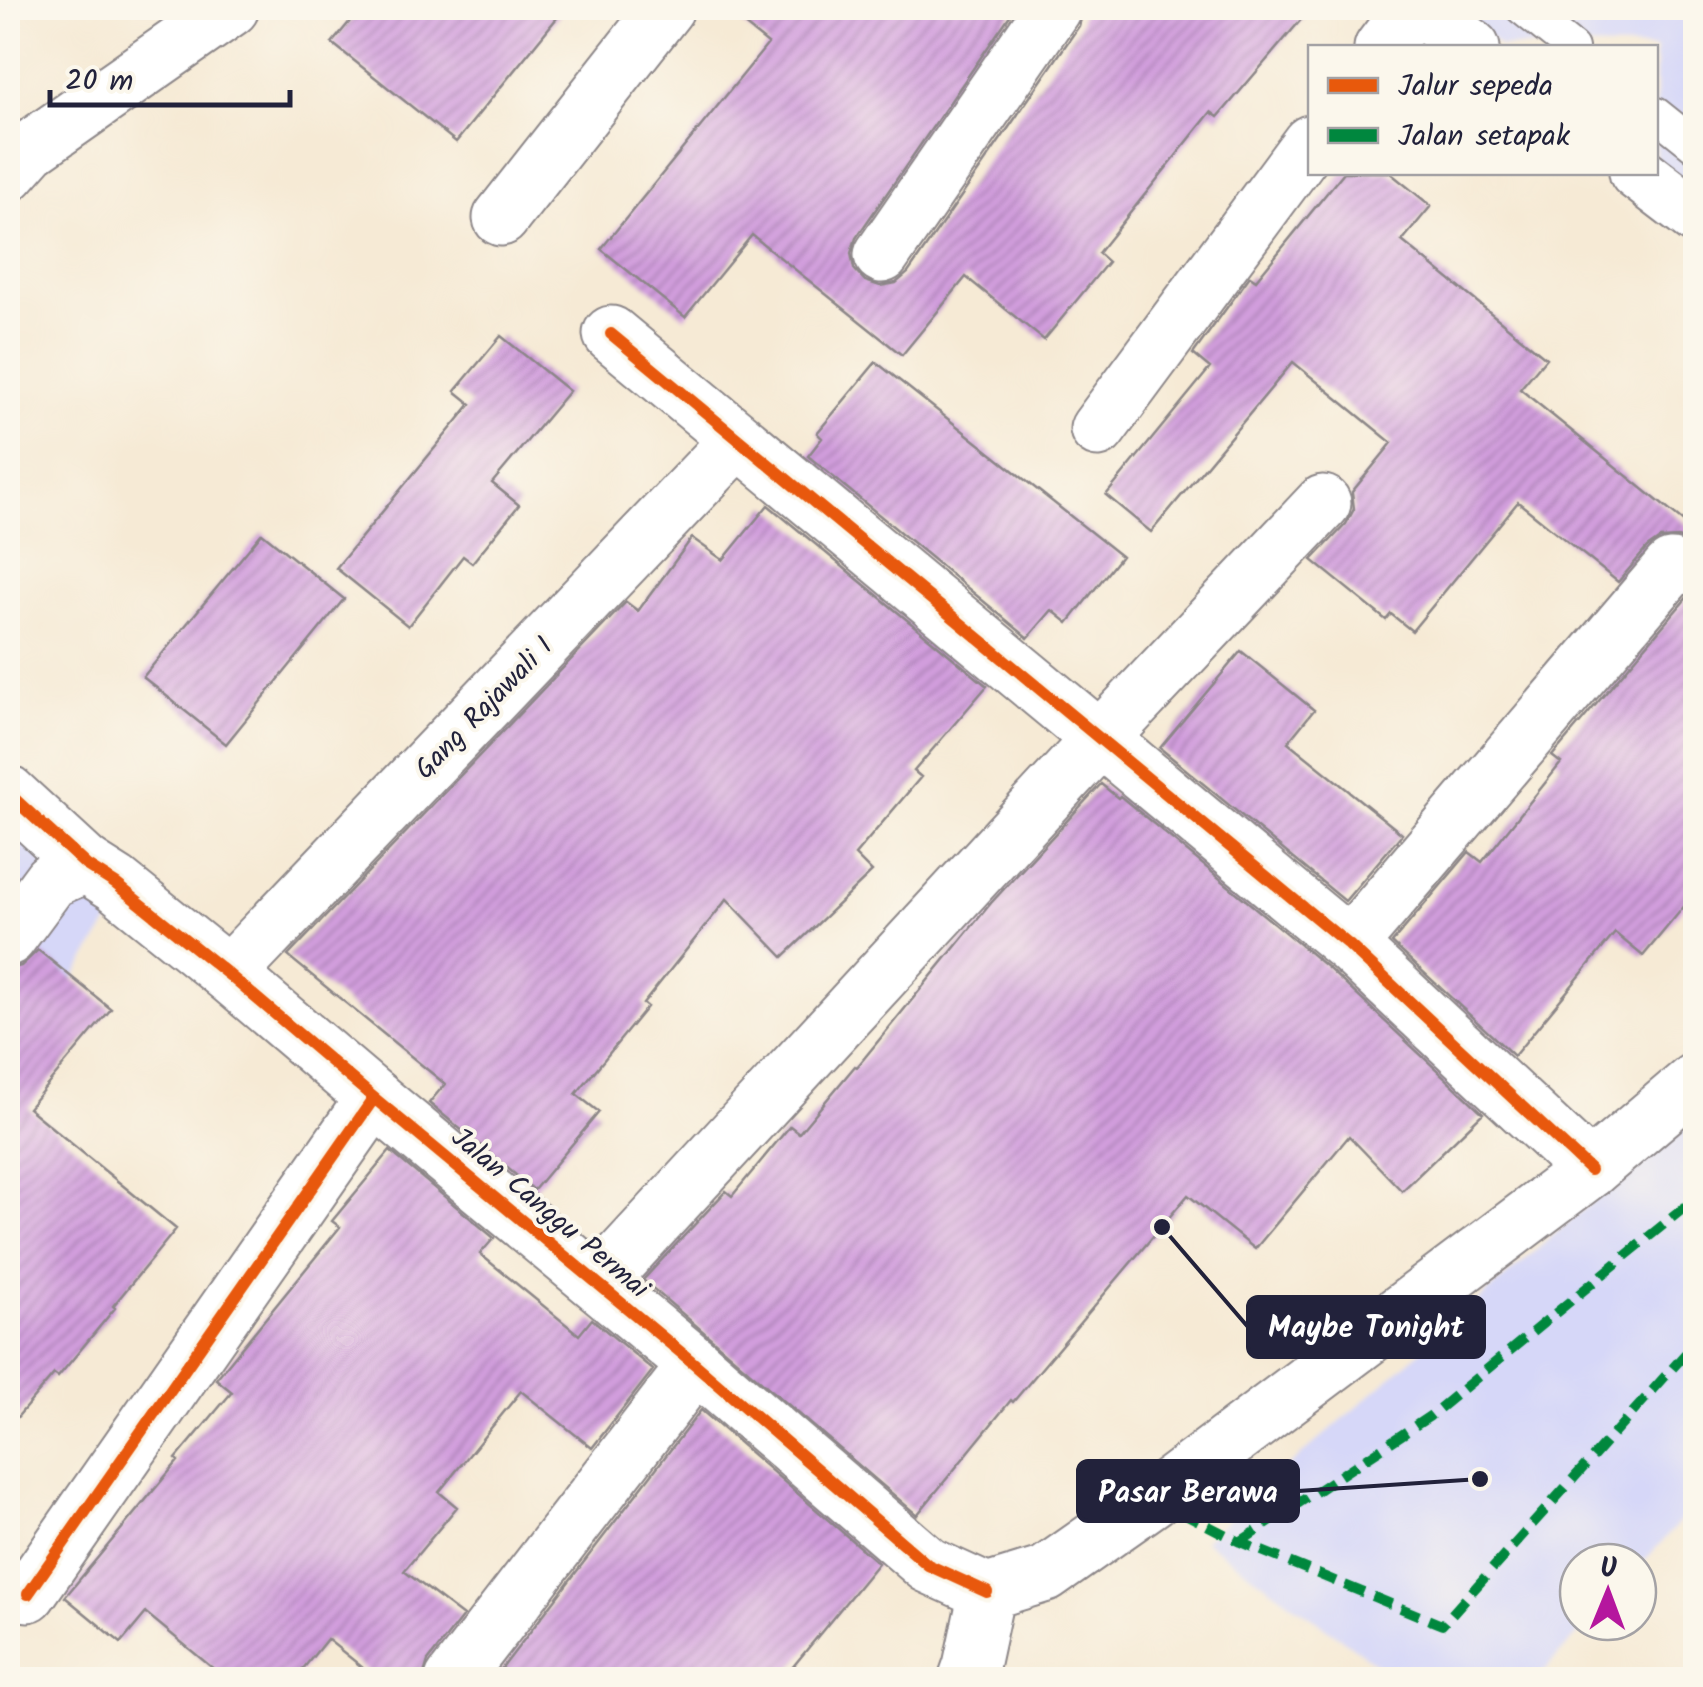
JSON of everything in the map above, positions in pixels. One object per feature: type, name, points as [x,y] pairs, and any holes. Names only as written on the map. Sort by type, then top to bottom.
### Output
[{"type":"street","points":[[8,174],[31,148],[231,8]]},
{"type":"street","points":[[500,218],[666,8]]},
{"type":"street","points":[[882,255],[1052,8]]},
{"type":"street","points":[[1384,45],[1412,8]]},
{"type":"street","points":[[1420,8],[1468,45]]},
{"type":"street","points":[[1098,429],[1308,147]]},
{"type":"street","points":[[1641,175],[1696,217]]},
{"type":"street","points":[[611,334],[1349,945],[1590,1170]]},
{"type":"street","name":"Gang Rajawali I","points":[[228,974],[738,440]]},
{"type":"street","points":[[598,1283],[1322,504]]},
{"type":"street","points":[[1349,945],[1671,568]]},
{"type":"street","name":"Jalan Canggu Permai","points":[[8,793],[86,865],[116,884],[228,974],[696,1365],[928,1566],[987,1592]]},
{"type":"street","points":[[8,938],[51,880],[86,865]]},
{"type":"street","points":[[966,1680],[987,1592],[1046,1574],[1170,1486],[1590,1170],[1696,1080]]},
{"type":"street","points":[[28,1594],[374,1098]]},
{"type":"street","points":[[452,1680],[696,1365]]},
{"type":"lane","points":[[1522,8],[1568,45]]},
{"type":"lane","points":[[1658,116],[1696,146]]},
{"type":"shaded area","points":[[1456,8],[1695,8],[1695,229],[1658,175],[1658,45],[1498,45]]},
{"type":"shaded area","points":[[8,828],[125,897],[8,1084]]},
{"type":"shaded area","points":[[1695,1112],[1695,1505],[1658,1546],[1658,1542],[1558,1542],[1558,1642],[1571,1642],[1537,1679],[1398,1679],[1204,1540]]},
{"type":"building","points":[[361,8],[565,8],[456,142],[332,43]]},
{"type":"building","points":[[723,8],[1015,8],[856,238],[851,253],[854,269],[865,281],[880,286],[896,283],[908,273],[1079,26],[1084,8],[1311,8],[1218,117],[1211,112],[1098,253],[1108,262],[1044,340],[966,277],[902,355],[752,235],[685,317],[601,249],[768,44]]},
{"type":"building","points":[[1342,175],[1393,175],[1431,206],[1402,241],[1546,358],[1520,389],[1696,532],[1696,550],[1678,538],[1660,539],[1647,548],[1618,582],[1518,502],[1412,631],[1391,614],[1386,620],[1312,560],[1346,524],[1354,509],[1352,492],[1392,443],[1293,362],[1151,532],[1106,495],[1210,368],[1193,354],[1250,276],[1256,280]]},
{"type":"building","points":[[501,336],[569,391],[492,483],[519,505],[472,563],[463,556],[408,626],[336,568],[471,404],[455,391]]},
{"type":"building","points":[[876,362],[1121,556],[1068,623],[1052,610],[1028,638],[808,456],[822,438],[817,433]]},
{"type":"building","points":[[768,505],[987,686],[914,771],[921,777],[855,855],[872,872],[783,957],[727,899],[576,1094],[599,1112],[534,1190],[429,1103],[445,1084],[288,956],[626,602],[638,611],[692,538],[723,560]]},
{"type":"building","points":[[262,533],[344,599],[226,744],[143,677]]},
{"type":"building","points":[[1696,587],[1696,892],[1643,956],[1615,933],[1514,1056],[1392,943],[1469,852],[1482,862],[1561,763],[1552,756]]},
{"type":"building","points":[[1241,651],[1314,710],[1288,742],[1402,834],[1345,901],[1160,748]]},
{"type":"building","points":[[1101,784],[1328,968],[1483,1113],[1402,1191],[1349,1136],[1255,1249],[1188,1195],[917,1515],[643,1280],[726,1191],[732,1196],[790,1126],[799,1133],[991,903]]},
{"type":"building","points":[[38,950],[111,1009],[28,1108],[176,1229],[58,1377],[54,1374],[8,1428],[8,969],[21,966]]},
{"type":"building","points":[[390,1151],[494,1238],[480,1254],[579,1335],[592,1319],[653,1370],[592,1448],[521,1391],[439,1492],[457,1507],[404,1571],[463,1616],[428,1661],[422,1680],[378,1680],[327,1639],[294,1680],[227,1680],[146,1613],[121,1643],[65,1597],[232,1392],[216,1379],[340,1227],[332,1221]]},
{"type":"building","points":[[701,1410],[878,1563],[782,1680],[493,1680]]},
{"type":"marked path","points":[[1240,1542],[1430,1416],[1696,1198]]},
{"type":"marked path","points":[[1154,1498],[1240,1542],[1442,1625],[1696,1342]]},
{"type":"cycle path","points":[[611,334],[1349,945],[1590,1170]]},
{"type":"cycle path","points":[[8,793],[86,865],[116,884],[228,974],[696,1365],[928,1565],[987,1592]]},
{"type":"cycle path","points":[[28,1594],[374,1098]]},
{"type":"place","name":"Maybe Tonight","points":[[1162,1227]]},
{"type":"place","name":"Pasar Berawa","points":[[1480,1479]]}]
